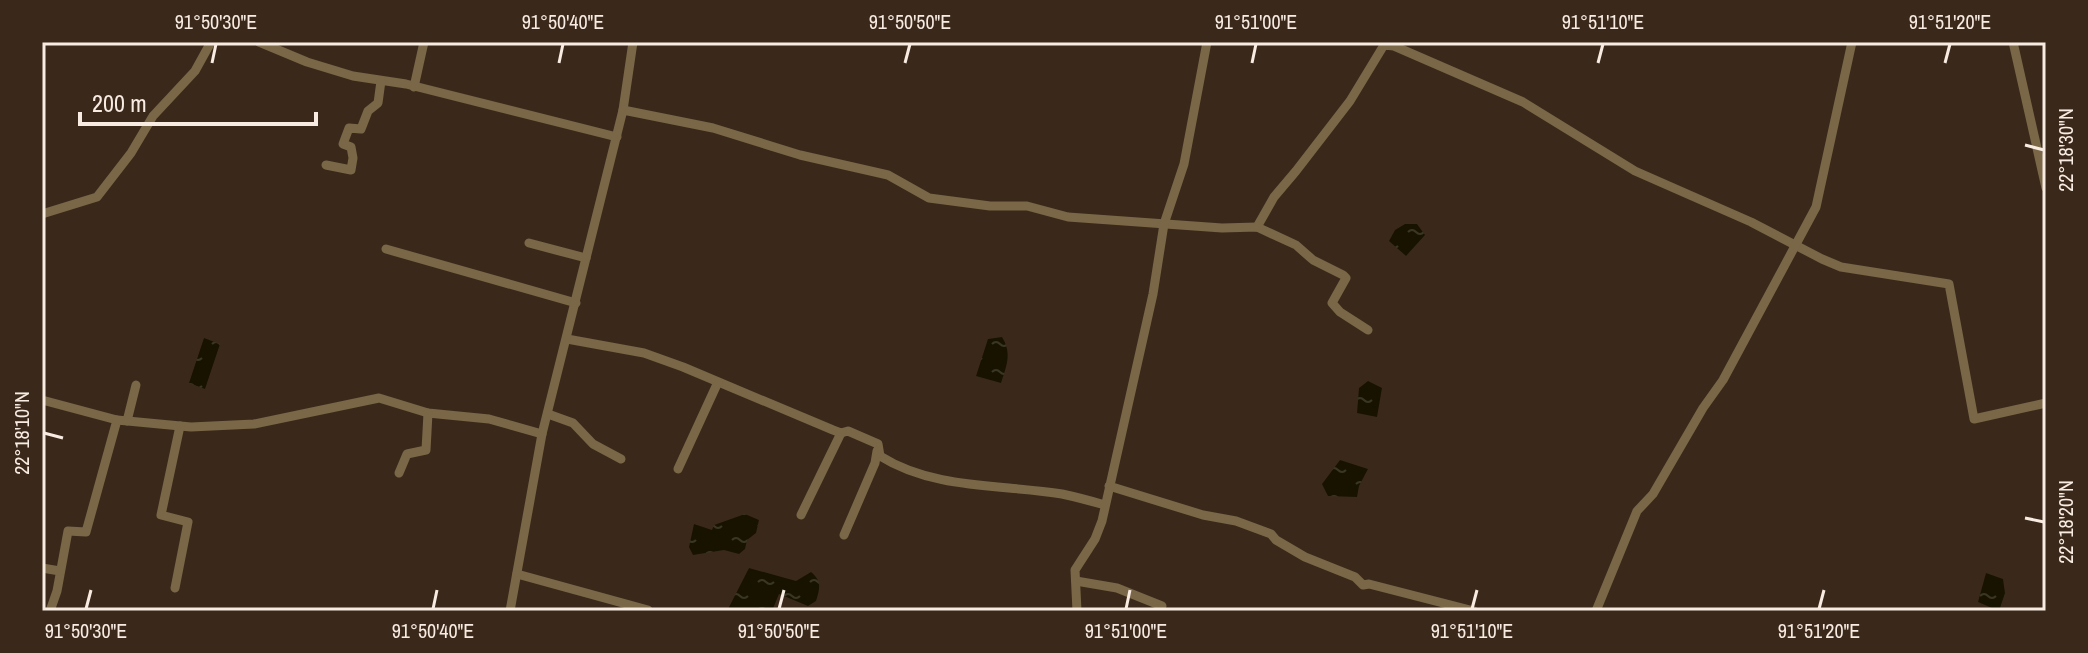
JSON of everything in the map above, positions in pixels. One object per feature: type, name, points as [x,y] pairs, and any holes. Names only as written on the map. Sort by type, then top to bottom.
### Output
[{"type":"street","points":[[42,214],[97,197],[131,153],[153,116],[195,71],[211,42]]},
{"type":"street","points":[[259,42],[307,62],[617,137]]},
{"type":"street","points":[[414,87],[424,42]]},
{"type":"street","points":[[510,611],[542,434],[617,137],[633,42]]},
{"type":"street","points":[[1077,611],[1075,570],[1095,539],[1105,505],[1153,294],[1164,224],[1184,164],[1207,42]]},
{"type":"street","points":[[1596,611],[1637,511],[1653,494],[1723,380],[1816,207],[1852,42]]},
{"type":"street","points":[[2013,42],[2046,188]]},
{"type":"street","points":[[1257,227],[1286,180],[1350,101],[1384,45],[1394,46],[1523,102],[1635,171],[1751,222],[1794,247],[1841,267],[1949,284],[1974,419],[2046,403]]},
{"type":"street","points":[[326,165],[351,170],[351,147],[343,144],[349,128],[361,129],[368,111],[378,103],[381,81]]},
{"type":"street","points":[[623,110],[713,128],[800,155],[888,175],[929,198],[990,206],[1027,206],[1068,217],[1222,228],[1257,227],[1296,245],[1313,260],[1343,275],[1346,278],[1332,303],[1340,312],[1368,330]]},
{"type":"street","points":[[529,243],[586,258]]},
{"type":"street","points":[[386,249],[576,303]]},
{"type":"street","points":[[567,339],[644,353],[841,433],[848,431],[878,444]]},
{"type":"street","points":[[678,469],[718,382]]},
{"type":"street","points":[[50,611],[68,531],[86,532],[136,385]]},
{"type":"street","points":[[42,400],[122,420],[180,426],[254,424],[379,398],[428,413],[489,419],[542,434]]},
{"type":"street","points":[[399,473],[407,454],[426,450],[428,413]]},
{"type":"street","points":[[548,414],[573,423],[593,444],[621,459]]},
{"type":"street","points":[[175,588],[188,522],[161,515],[180,426]]},
{"type":"street","points":[[801,515],[841,433]]},
{"type":"street","points":[[878,444],[880,456],[926,474],[965,484],[1062,494],[1105,505]]},
{"type":"street","points":[[844,535],[875,463],[878,444]]},
{"type":"street","points":[[1109,486],[1203,515],[1236,521],[1271,534],[1305,557],[1355,577],[1363,585],[1474,611]]},
{"type":"street","points":[[42,568],[60,571]]},
{"type":"street","points":[[517,574],[648,610]]},
{"type":"street","points":[[1076,581],[1117,588],[1162,606]]},
{"type":"water","points":[[1405,224],[1417,224],[1425,235],[1406,256],[1389,241],[1395,230]]},
{"type":"water","points":[[1002,337],[1008,354],[1001,383],[976,376],[988,339]]},
{"type":"water","points":[[204,338],[220,344],[205,389],[189,383]]},
{"type":"water","points":[[1368,381],[1382,388],[1377,417],[1357,413],[1359,388]]},
{"type":"water","points":[[1340,460],[1368,469],[1357,497],[1328,496],[1322,484]]},
{"type":"water","points":[[745,514],[759,520],[756,533],[747,540],[745,549],[739,554],[724,550],[693,555],[689,547],[694,524],[712,530],[714,525]]},
{"type":"water","points":[[749,568],[796,581],[811,572],[819,585],[816,601],[808,606],[779,594],[772,611],[727,611]]},
{"type":"water","points":[[1986,573],[2003,579],[2005,593],[1999,611],[1978,602]]}]
